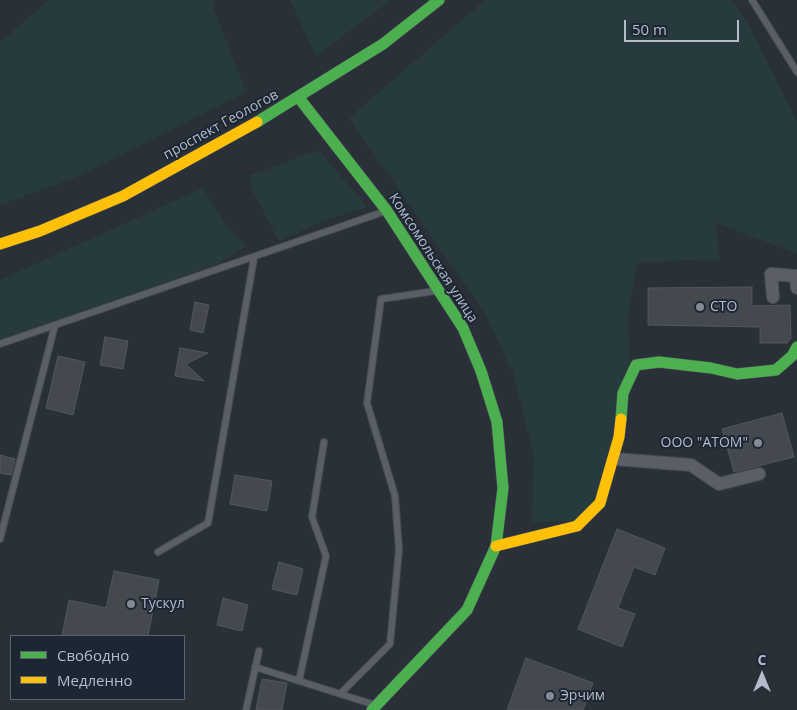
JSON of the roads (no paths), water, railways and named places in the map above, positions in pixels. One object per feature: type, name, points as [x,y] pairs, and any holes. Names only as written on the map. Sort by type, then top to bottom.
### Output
[{"type":"street","name":"проспект Геологов","points":[[0,244],[40,231],[123,196],[299,98],[383,44],[439,0]]},
{"type":"street","name":"Комсомольская улица","points":[[299,98],[387,211],[463,328],[481,371],[497,422],[503,488],[496,546],[468,610],[374,708]]},
{"type":"street","points":[[773,297],[772,274],[796,276],[797,288]]},
{"type":"street","points":[[496,546],[577,526],[600,503],[619,437],[623,393],[636,365],[659,362],[711,368],[737,374],[776,370],[792,356],[797,347]]},
{"type":"street","points":[[614,459],[691,465],[719,484],[759,474]]},
{"type":"lane","points":[[752,0],[797,72]]},
{"type":"lane","points":[[0,344],[387,211]]},
{"type":"lane","points":[[158,552],[208,523],[254,258]]},
{"type":"lane","points":[[340,694],[390,644],[399,550],[395,496],[367,404],[381,299],[437,290]]},
{"type":"lane","points":[[0,538],[55,326]]},
{"type":"lane","points":[[298,681],[326,556],[312,517],[324,442]]},
{"type":"lane","points":[[246,710],[259,651]]},
{"type":"lane","points":[[255,667],[340,694],[374,708]]},
{"type":"place","name":"СТО","points":[[700,307]]},
{"type":"place","name":"ООО \"АТОМ\"","points":[[758,443]]},
{"type":"place","name":"Тускул","points":[[131,604]]},
{"type":"place","name":"Эрчим","points":[[550,696]]}]
